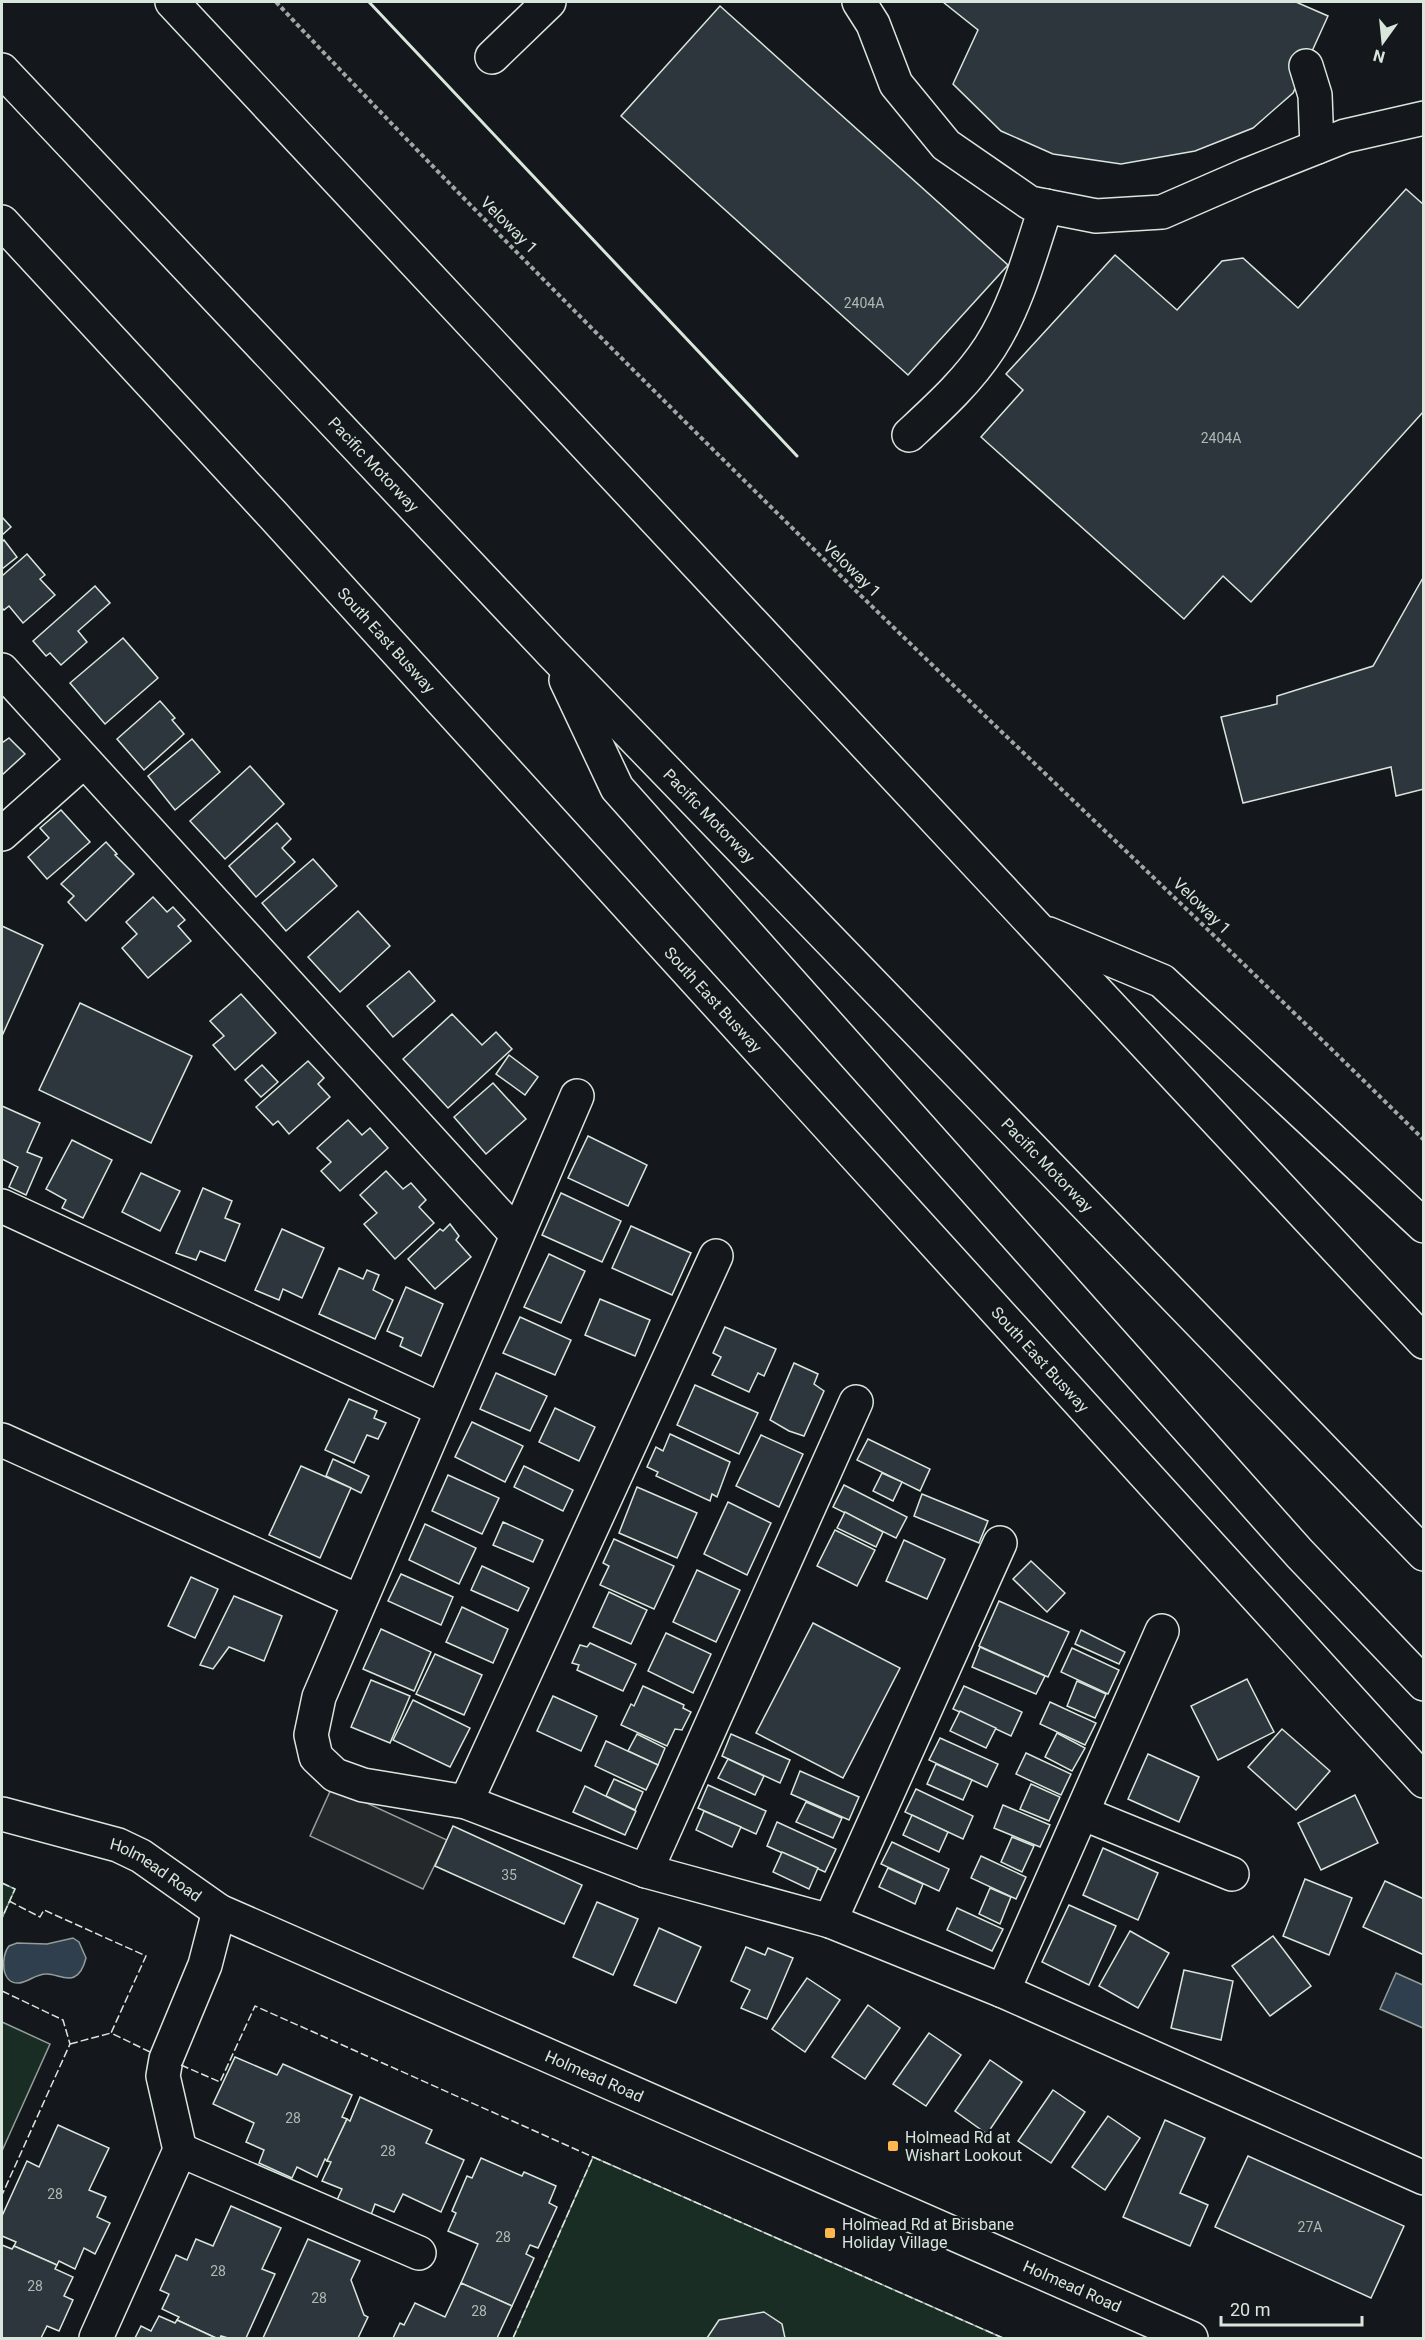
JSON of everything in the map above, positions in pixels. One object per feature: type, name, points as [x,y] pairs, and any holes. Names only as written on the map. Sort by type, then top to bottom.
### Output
[{"type":"main road","points":[[172,2],[1424,1341]]},
{"type":"main road","points":[[492,57],[549,2]]},
{"type":"main road","points":[[859,2],[873,24],[896,84],[946,145],[1029,203],[1096,216],[1162,212],[1345,136],[1424,118]]},
{"type":"main road","points":[[1306,66],[1314,95],[1317,147]]},
{"type":"main road","name":"Pacific Motorway","points":[[2,70],[553,654],[1424,1554]]},
{"type":"main road","points":[[909,435],[957,390],[990,347],[1014,302],[1046,206]]},
{"type":"main road","name":"South East Busway","points":[[2,222],[273,515],[1424,1781]]},
{"type":"main road","points":[[553,654],[617,788],[1300,1554],[1424,1684]]},
{"type":"main road","points":[[2,670],[516,1234]]},
{"type":"main road","points":[[2,834],[84,761]]},
{"type":"main road","points":[[1038,930],[1162,981],[1424,1226]]},
{"type":"main road","points":[[577,1096],[318,1697],[311,1735],[316,1757],[335,1774],[363,1785],[466,1802],[645,1871],[830,1921],[1003,1991],[1424,2178]]},
{"type":"main road","points":[[2,1206],[442,1410]]},
{"type":"main road","points":[[466,1802],[716,1256]]},
{"type":"main road","points":[[645,1871],[856,1402]]},
{"type":"main road","points":[[2,1440],[358,1601]]},
{"type":"main road","points":[[830,1921],[1000,1542]]},
{"type":"main road","points":[[1003,1991],[1162,1631]]},
{"type":"main road","points":[[1082,1813],[1232,1874]]},
{"type":"main road","name":"Holmead Road","points":[[2,1814],[118,1845],[141,1856],[219,1911],[1191,2338]]},
{"type":"main road","points":[[96,2338],[180,2150],[163,2076],[166,2059],[205,1965],[219,1911]]},
{"type":"main road","points":[[180,2150],[419,2253]]},
{"type":"path","name":"Veloway 1","points":[[276,2],[372,104],[831,565],[1424,1140]]},
{"type":"green space","points":[[2,1883],[15,1889],[2,1918]]},
{"type":"green space","points":[[2,2022],[50,2044],[2,2151]]},
{"type":"green space","points":[[593,2157],[1003,2338],[513,2338]]},
{"type":"shaded area","points":[[332,1787],[447,1840],[423,1889],[310,1836]]},
{"type":"water","points":[[73,1938],[79,1942],[86,1958],[79,1974],[74,1977],[42,1974],[19,1983],[8,1979],[5,1974],[4,1962],[9,1946],[17,1943],[47,1944]]},
{"type":"water","points":[[1396,1973],[1423,1985],[1423,2028],[1380,2009]]},
{"type":"building","points":[[943,2],[1296,2],[1328,16],[1293,93],[1253,128],[1195,151],[1121,164],[1053,154],[1001,131],[953,84],[978,30]]},
{"type":"building","points":[[720,6],[1008,265],[908,375],[621,116]]},
{"type":"building","points":[[1406,189],[1424,205],[1424,411],[1251,602],[1223,576],[1184,619],[981,437],[1023,390],[1006,374],[1115,255],[1177,310],[1222,261],[1243,258],[1298,308]]},
{"type":"building","points":[[2,517],[11,527],[2,535]]},
{"type":"building","points":[[4,540],[17,557],[2,569],[2,542]]},
{"type":"building","points":[[27,554],[45,575],[40,579],[55,595],[23,623],[9,606],[4,610],[2,608],[2,576]]},
{"type":"building","points":[[1424,576],[1424,789],[1396,796],[1391,767],[1243,803],[1221,717],[1277,704],[1277,696],[1373,666]]},
{"type":"building","points":[[95,586],[110,603],[78,631],[87,642],[61,665],[50,653],[46,656],[33,641]]},
{"type":"building","points":[[123,638],[158,678],[105,724],[70,683]]},
{"type":"building","points":[[160,701],[175,718],[172,720],[184,734],[144,770],[117,739]]},
{"type":"building","points":[[9,738],[25,754],[2,775],[2,743]]},
{"type":"building","points":[[192,739],[220,772],[175,810],[148,776]]},
{"type":"building","points":[[250,766],[284,804],[225,859],[190,821]]},
{"type":"building","points":[[61,810],[90,842],[47,879],[28,857],[49,838],[40,828]]},
{"type":"building","points":[[277,823],[291,839],[282,848],[295,862],[256,897],[229,866]]},
{"type":"building","points":[[106,842],[134,874],[86,921],[68,902],[74,896],[61,884]]},
{"type":"building","points":[[313,859],[337,886],[286,931],[262,903]]},
{"type":"building","points":[[153,897],[167,912],[173,907],[185,920],[178,926],[191,941],[148,978],[122,948],[137,934],[126,922]]},
{"type":"building","points":[[358,911],[390,946],[340,992],[308,957]]},
{"type":"building","points":[[2,926],[43,945],[2,1036]]},
{"type":"building","points":[[409,971],[435,1001],[393,1037],[367,1006]]},
{"type":"building","points":[[241,994],[276,1033],[235,1070],[213,1045],[224,1036],[210,1021]]},
{"type":"building","points":[[80,1003],[192,1056],[151,1143],[39,1090]]},
{"type":"building","points":[[452,1014],[482,1045],[496,1032],[512,1049],[448,1108],[403,1059]]},
{"type":"building","points":[[509,1055],[538,1077],[525,1095],[496,1074]]},
{"type":"building","points":[[308,1061],[324,1078],[318,1084],[330,1097],[289,1134],[278,1121],[273,1125],[256,1107]]},
{"type":"building","points":[[262,1065],[278,1082],[261,1097],[245,1080]]},
{"type":"building","points":[[493,1083],[526,1119],[486,1154],[454,1117]]},
{"type":"building","points":[[2,1106],[40,1123],[27,1152],[42,1158],[26,1195],[9,1187],[18,1167],[2,1159]]},
{"type":"building","points":[[348,1120],[362,1135],[370,1128],[388,1148],[340,1191],[321,1171],[331,1162],[317,1148]]},
{"type":"building","points":[[588,1136],[647,1165],[628,1206],[568,1178]]},
{"type":"building","points":[[72,1140],[112,1160],[83,1218],[62,1208],[66,1200],[46,1189]]},
{"type":"building","points":[[386,1171],[403,1189],[411,1183],[426,1200],[419,1207],[434,1223],[395,1259],[364,1224],[377,1213],[360,1195]]},
{"type":"building","points":[[141,1173],[180,1191],[160,1231],[122,1212]]},
{"type":"building","points":[[203,1188],[232,1201],[225,1218],[240,1224],[225,1261],[200,1251],[196,1260],[176,1253]]},
{"type":"building","points":[[561,1193],[621,1221],[602,1262],[542,1235]]},
{"type":"building","points":[[450,1224],[459,1236],[456,1240],[471,1257],[435,1289],[408,1259],[440,1229],[443,1231]]},
{"type":"building","points":[[631,1226],[691,1253],[672,1295],[612,1268]]},
{"type":"building","points":[[282,1229],[324,1248],[302,1298],[283,1289],[279,1300],[255,1290]]},
{"type":"building","points":[[549,1254],[585,1271],[561,1323],[524,1307]]},
{"type":"building","points":[[339,1268],[363,1279],[367,1270],[379,1275],[373,1290],[393,1300],[375,1339],[319,1314]]},
{"type":"building","points":[[406,1287],[443,1304],[421,1356],[400,1346],[403,1338],[387,1331]]},
{"type":"building","points":[[600,1299],[650,1320],[635,1356],[585,1335]]},
{"type":"building","points":[[520,1317],[571,1340],[555,1375],[503,1353]]},
{"type":"building","points":[[725,1327],[776,1349],[764,1376],[758,1373],[749,1392],[712,1375],[721,1357],[713,1353]]},
{"type":"building","points":[[794,1363],[818,1374],[814,1384],[824,1391],[804,1436],[789,1431],[770,1420]]},
{"type":"building","points":[[496,1373],[547,1396],[530,1431],[480,1409]]},
{"type":"building","points":[[695,1385],[758,1413],[739,1454],[677,1425]]},
{"type":"building","points":[[349,1399],[377,1411],[374,1418],[386,1423],[378,1439],[367,1435],[354,1463],[325,1450]]},
{"type":"building","points":[[555,1408],[595,1427],[579,1461],[539,1442]]},
{"type":"building","points":[[472,1422],[523,1446],[505,1482],[455,1457]]},
{"type":"building","points":[[670,1434],[730,1462],[717,1497],[712,1494],[710,1501],[656,1476],[658,1472],[647,1467],[656,1447],[663,1451]]},
{"type":"building","points":[[761,1435],[803,1454],[779,1507],[736,1486]]},
{"type":"building","points":[[868,1439],[930,1469],[920,1491],[857,1460]]},
{"type":"building","points":[[333,1459],[369,1476],[361,1493],[326,1476]]},
{"type":"building","points":[[301,1466],[351,1488],[320,1558],[269,1535]]},
{"type":"building","points":[[524,1466],[573,1490],[563,1511],[514,1487]]},
{"type":"building","points":[[882,1473],[902,1482],[893,1501],[873,1491]]},
{"type":"building","points":[[448,1475],[499,1498],[482,1534],[432,1511]]},
{"type":"building","points":[[844,1485],[907,1517],[896,1538],[833,1507]]},
{"type":"building","points":[[637,1487],[697,1513],[677,1558],[619,1533]]},
{"type":"building","points":[[922,1494],[988,1521],[979,1543],[914,1516]]},
{"type":"building","points":[[728,1502],[771,1523],[747,1575],[704,1554]]},
{"type":"building","points":[[845,1512],[883,1532],[876,1547],[837,1528]]},
{"type":"building","points":[[503,1522],[543,1540],[533,1562],[493,1545]]},
{"type":"building","points":[[425,1524],[476,1548],[459,1584],[409,1560]]},
{"type":"building","points":[[835,1530],[875,1550],[857,1586],[817,1566]]},
{"type":"building","points":[[614,1539],[674,1566],[654,1609],[600,1585],[609,1566],[603,1563]]},
{"type":"building","points":[[904,1540],[945,1559],[927,1599],[886,1581]]},
{"type":"building","points":[[1031,1561],[1065,1593],[1047,1612],[1013,1579]]},
{"type":"building","points":[[482,1566],[529,1588],[518,1611],[471,1590]]},
{"type":"building","points":[[697,1570],[740,1590],[716,1642],[673,1622]]},
{"type":"building","points":[[401,1574],[453,1597],[441,1625],[388,1601]]},
{"type":"building","points":[[191,1577],[218,1589],[195,1638],[168,1626]]},
{"type":"building","points":[[609,1592],[647,1610],[631,1644],[593,1627]]},
{"type":"building","points":[[234,1596],[282,1616],[264,1661],[229,1647],[213,1669],[200,1665]]},
{"type":"building","points":[[999,1601],[1069,1632],[1048,1677],[979,1646]]},
{"type":"building","points":[[462,1607],[508,1629],[493,1663],[446,1642]]},
{"type":"building","points":[[813,1623],[900,1668],[843,1778],[756,1733]]},
{"type":"building","points":[[381,1629],[431,1652],[414,1691],[363,1669]]},
{"type":"building","points":[[1081,1630],[1125,1652],[1119,1664],[1075,1644]]},
{"type":"building","points":[[666,1633],[711,1654],[693,1693],[648,1671]]},
{"type":"building","points":[[590,1643],[636,1664],[623,1691],[577,1670],[579,1665],[572,1663],[580,1645],[587,1647]]},
{"type":"building","points":[[980,1647],[1045,1676],[1036,1694],[972,1667]]},
{"type":"building","points":[[1072,1648],[1119,1670],[1108,1694],[1061,1672]]},
{"type":"building","points":[[435,1654],[482,1675],[464,1715],[416,1694]]},
{"type":"building","points":[[1247,1679],[1274,1732],[1218,1760],[1191,1706]]},
{"type":"building","points":[[371,1680],[410,1696],[390,1743],[351,1727]]},
{"type":"building","points":[[1077,1681],[1106,1694],[1095,1718],[1067,1706]]},
{"type":"building","points":[[643,1686],[684,1705],[683,1708],[691,1712],[682,1730],[675,1729],[667,1746],[621,1725],[631,1704],[634,1706]]},
{"type":"building","points":[[964,1686],[1022,1712],[1011,1736],[953,1709]]},
{"type":"building","points":[[553,1696],[597,1716],[581,1751],[537,1731]]},
{"type":"building","points":[[413,1700],[470,1728],[450,1767],[393,1740]]},
{"type":"building","points":[[1050,1702],[1096,1723],[1085,1745],[1040,1724]]},
{"type":"building","points":[[960,1711],[996,1728],[986,1748],[950,1731]]},
{"type":"building","points":[[1282,1729],[1330,1771],[1296,1810],[1248,1767]]},
{"type":"building","points":[[1057,1733],[1085,1748],[1072,1771],[1045,1757]]},
{"type":"building","points":[[637,1734],[665,1748],[658,1765],[628,1751]]},
{"type":"building","points":[[731,1734],[790,1760],[780,1783],[722,1756]]},
{"type":"building","points":[[940,1738],[998,1764],[987,1787],[929,1760]]},
{"type":"building","points":[[606,1741],[658,1765],[646,1790],[595,1766]]},
{"type":"building","points":[[1026,1753],[1071,1774],[1061,1795],[1016,1774]]},
{"type":"building","points":[[1148,1754],[1199,1777],[1179,1822],[1128,1799]]},
{"type":"building","points":[[728,1759],[764,1776],[755,1795],[718,1778]]},
{"type":"building","points":[[936,1764],[972,1780],[963,1800],[927,1784]]},
{"type":"building","points":[[800,1771],[859,1797],[849,1820],[791,1794]]},
{"type":"building","points":[[614,1779],[643,1792],[635,1810],[606,1796]]},
{"type":"building","points":[[1031,1784],[1060,1797],[1049,1821],[1020,1809]]},
{"type":"building","points":[[708,1785],[766,1811],[756,1834],[698,1808]]},
{"type":"building","points":[[585,1786],[636,1811],[625,1835],[573,1812]]},
{"type":"building","points":[[916,1789],[973,1816],[963,1839],[905,1812]]},
{"type":"building","points":[[1355,1795],[1378,1843],[1321,1870],[1298,1823]]},
{"type":"building","points":[[806,1802],[842,1818],[833,1838],[796,1822]]},
{"type":"building","points":[[1003,1805],[1050,1825],[1040,1847],[994,1828]]},
{"type":"building","points":[[704,1811],[741,1827],[732,1847],[696,1830]]},
{"type":"building","points":[[912,1815],[948,1832],[939,1852],[903,1835]]},
{"type":"building","points":[[777,1822],[836,1849],[825,1872],[767,1846]]},
{"type":"building","points":[[453,1826],[582,1885],[564,1924],[435,1866]]},
{"type":"building","points":[[1012,1837],[1034,1846],[1022,1872],[1001,1862]]},
{"type":"building","points":[[892,1842],[949,1869],[939,1891],[881,1864]]},
{"type":"building","points":[[1103,1848],[1158,1873],[1138,1920],[1083,1895]]},
{"type":"building","points":[[782,1852],[818,1868],[809,1889],[773,1872]]},
{"type":"building","points":[[981,1856],[1026,1877],[1016,1899],[971,1878]]},
{"type":"building","points":[[888,1868],[923,1884],[915,1904],[879,1887]]},
{"type":"building","points":[[1305,1879],[1352,1898],[1329,1955],[1283,1936]]},
{"type":"building","points":[[1385,1881],[1424,1899],[1424,1955],[1363,1927]]},
{"type":"building","points":[[990,1888],[1011,1897],[1000,1924],[979,1914]]},
{"type":"building","points":[[597,1902],[638,1919],[613,1975],[573,1957]]},
{"type":"building","points":[[1069,1905],[1116,1926],[1089,1985],[1042,1962]]},
{"type":"building","points":[[957,1908],[1003,1929],[992,1951],[947,1930]]},
{"type":"building","points":[[659,1928],[701,1947],[676,2003],[634,1985]]},
{"type":"building","points":[[1130,1931],[1169,1953],[1138,2008],[1099,1986]]},
{"type":"building","points":[[1273,1936],[1311,1986],[1270,2016],[1232,1966]]},
{"type":"building","points":[[746,1947],[765,1955],[768,1948],[793,1958],[767,2019],[741,2008],[750,1990],[731,1981]]},
{"type":"building","points":[[1184,1970],[1233,1981],[1221,2040],[1171,2028]]},
{"type":"building","points":[[807,1978],[840,2000],[805,2052],[772,2029]]},
{"type":"building","points":[[868,2005],[900,2028],[865,2079],[832,2057]]},
{"type":"building","points":[[929,2033],[961,2055],[926,2106],[893,2084]]},
{"type":"building","points":[[235,2057],[277,2075],[283,2064],[352,2095],[342,2117],[347,2119],[317,2177],[297,2167],[292,2178],[259,2163],[264,2150],[246,2142],[254,2123],[213,2104]]},
{"type":"building","points":[[990,2060],[1022,2082],[987,2134],[955,2111]]},
{"type":"building","points":[[1053,2090],[1085,2112],[1051,2163],[1018,2141]]},
{"type":"building","points":[[360,2097],[432,2130],[426,2143],[464,2160],[441,2212],[403,2194],[394,2212],[375,2204],[371,2215],[337,2200],[342,2189],[322,2181],[331,2162],[327,2161],[347,2119],[350,2121]]},
{"type":"building","points":[[1108,2116],[1140,2138],[1105,2190],[1072,2167]]},
{"type":"building","points":[[1165,2120],[1205,2138],[1180,2193],[1208,2205],[1190,2246],[1123,2217]]},
{"type":"building","points":[[58,2125],[109,2148],[89,2190],[106,2197],[97,2217],[110,2223],[95,2254],[84,2248],[75,2269],[59,2261],[57,2265],[14,2246],[16,2242],[2,2236],[2,2216],[27,2161],[39,2167]]},
{"type":"building","points":[[1248,2156],[1404,2226],[1371,2298],[1215,2227]]},
{"type":"building","points":[[481,2158],[522,2176],[524,2172],[556,2186],[549,2203],[557,2207],[538,2248],[530,2245],[526,2254],[534,2258],[512,2306],[461,2283],[478,2244],[448,2231],[456,2213],[452,2211],[467,2176],[472,2178]]},
{"type":"building","points":[[231,2206],[281,2228],[262,2269],[275,2274],[246,2338],[221,2336],[216,2338],[177,2320],[179,2317],[162,2309],[169,2294],[160,2290],[176,2255],[187,2260],[196,2239],[213,2246]]},
{"type":"building","points":[[308,2239],[360,2261],[351,2280],[364,2315],[368,2317],[358,2338],[263,2338]]},
{"type":"building","points":[[2,2245],[12,2249],[14,2246],[57,2265],[55,2269],[73,2277],[64,2296],[73,2300],[59,2331],[47,2326],[41,2338],[2,2338]]},
{"type":"building","points":[[461,2283],[512,2306],[497,2338],[393,2338],[400,2323],[404,2325],[415,2303],[445,2317]]},
{"type":"building","points":[[764,2312],[782,2324],[785,2338],[707,2338],[719,2320]]},
{"type":"building","points":[[159,2316],[175,2323],[177,2320],[216,2338],[135,2338],[141,2326],[151,2331]]},
{"type":"fence","points":[[2,1883],[15,1889],[2,1918]]},
{"type":"fence","points":[[9,1901],[40,1917],[44,1910],[146,1956],[111,2033],[150,2052]]},
{"type":"fence","points":[[2,1991],[63,2020],[70,2044],[2,2195]]},
{"type":"fence","points":[[181,2065],[220,2082],[255,2006],[593,2157]]},
{"type":"fence","points":[[70,2044],[111,2033]]},
{"type":"fence","points":[[513,2338],[593,2157],[1003,2338]]},
{"type":"wall","points":[[369,2],[797,456]]},
{"type":"place","name":"Holmead Rd at Wishart Lookout","points":[[893,2146]]},
{"type":"place","name":"Holmead Rd at Brisbane Holiday Village","points":[[830,2233]]}]
